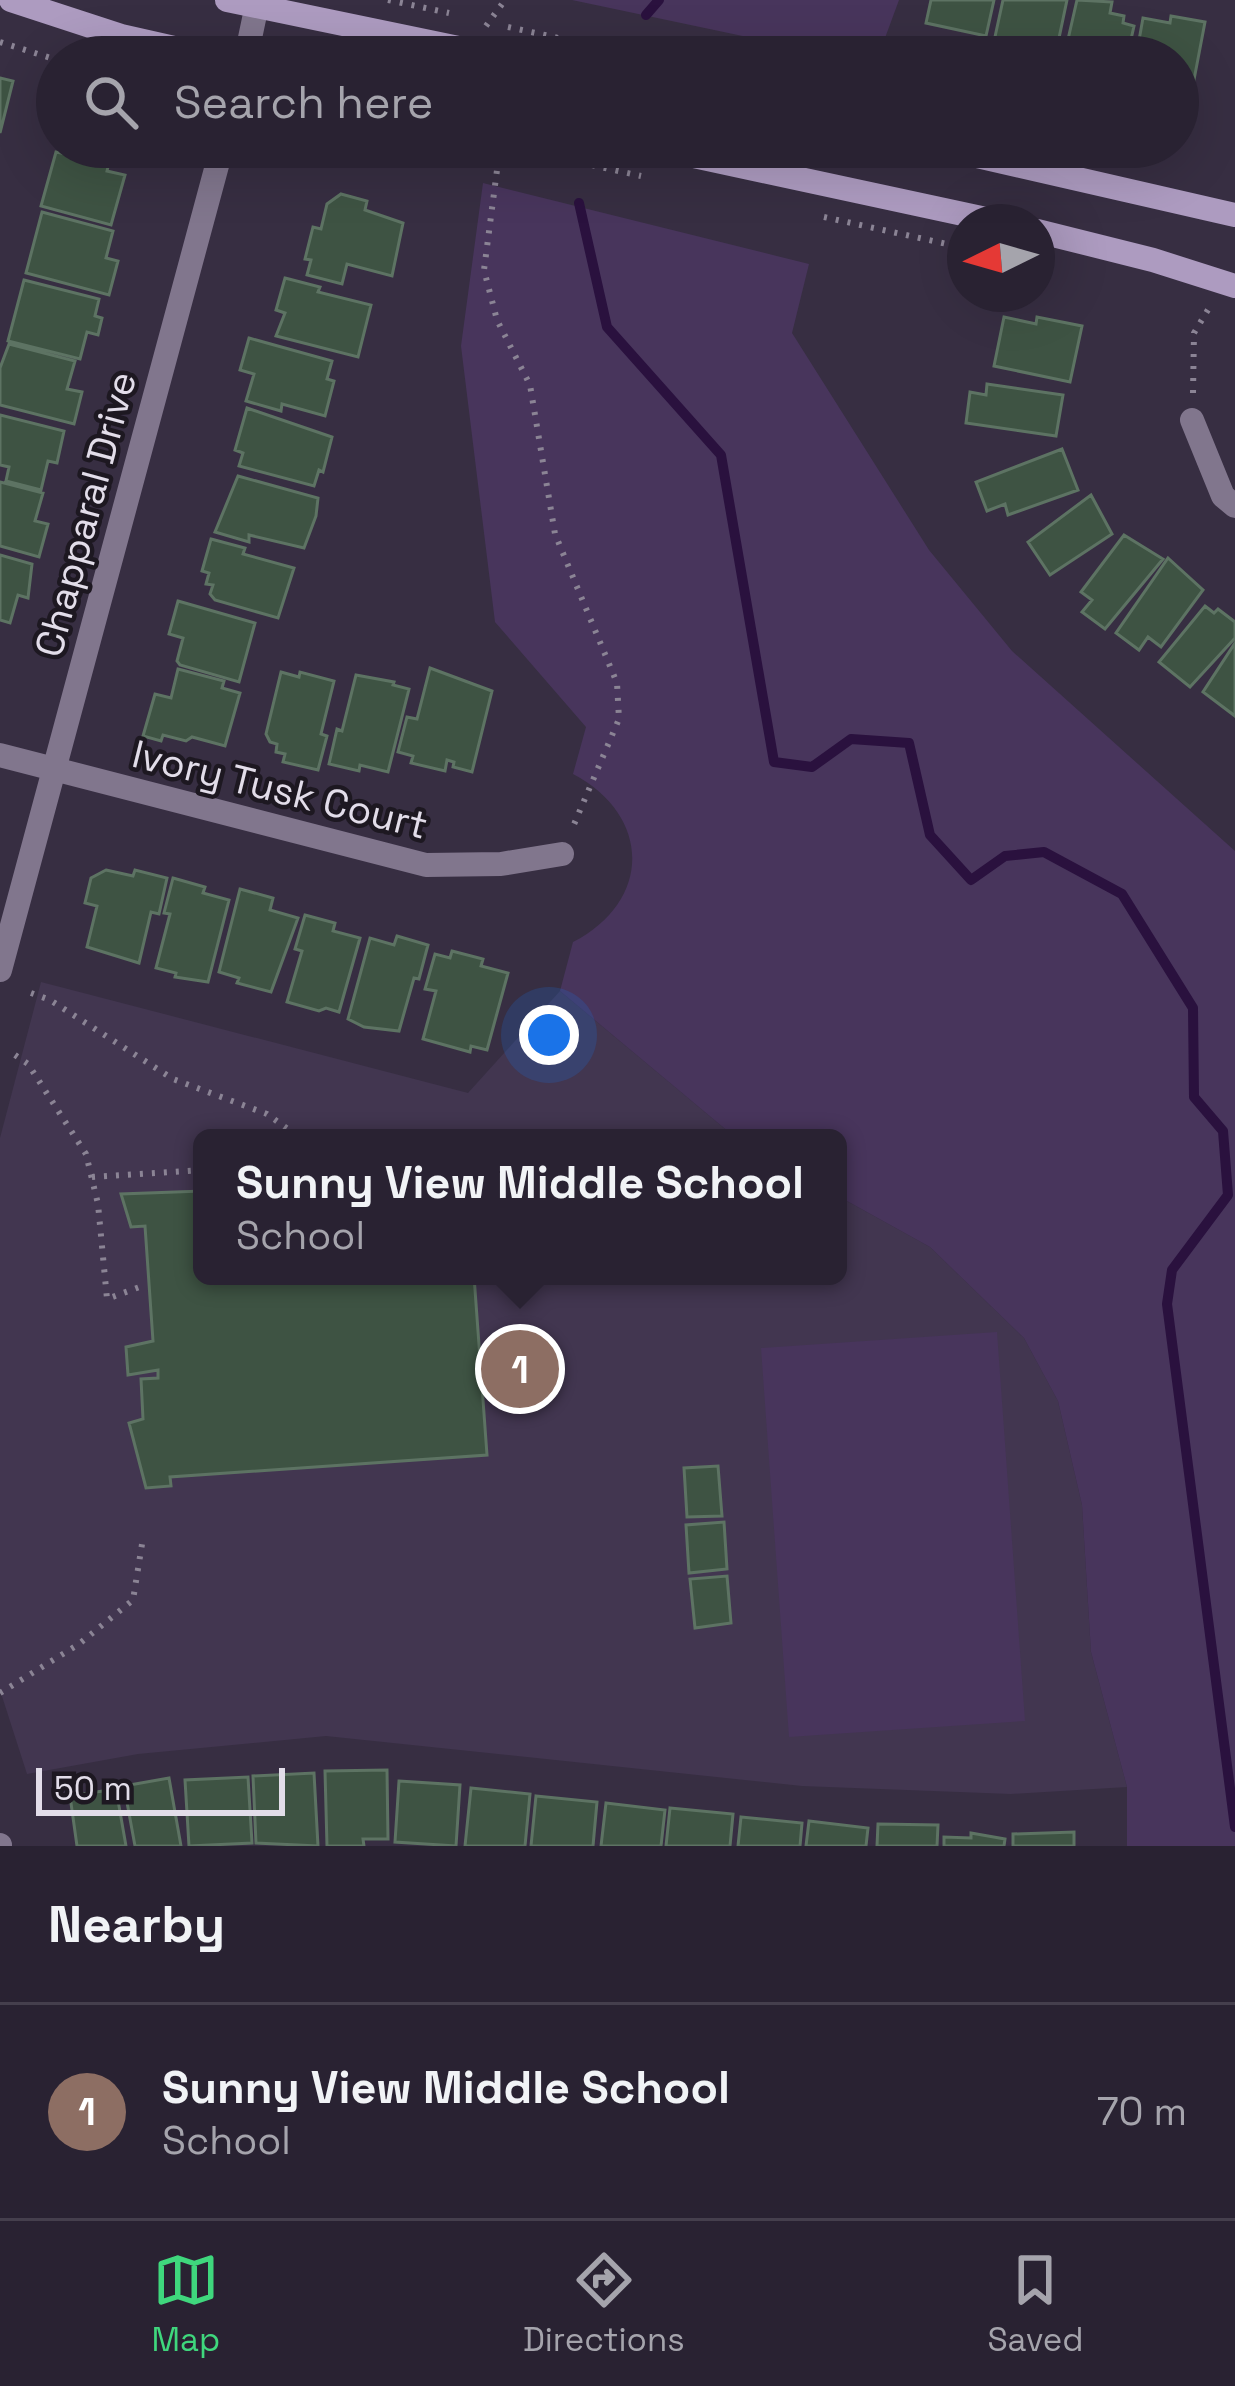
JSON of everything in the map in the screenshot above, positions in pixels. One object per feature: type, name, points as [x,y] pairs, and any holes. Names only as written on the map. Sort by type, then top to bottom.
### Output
[{"type":"main road","points":[[11,0],[121,36]]},
{"type":"main road","points":[[227,0],[252,24],[343,36]]},
{"type":"main road","points":[[749,168],[947,211]]},
{"type":"main road","points":[[1030,168],[1235,215]]},
{"type":"main road","points":[[1055,236],[1235,286]]},
{"type":"street","name":"Chapparal Drive","points":[[0,970],[216,168]]},
{"type":"street","points":[[1192,420],[1223,496],[1235,506]]},
{"type":"street","name":"Ivory Tusk Court","points":[[0,755],[426,865],[501,864],[562,854]]},
{"type":"path","points":[[388,0],[551,36]]},
{"type":"path","points":[[0,43],[36,54]]},
{"type":"path","points":[[497,168],[484,270],[497,320],[530,385],[555,534],[617,683],[619,719],[562,854]]},
{"type":"path","points":[[1192,420],[1194,333],[1210,305]]},
{"type":"path","points":[[31,992],[173,1079],[267,1114],[288,1129]]},
{"type":"path","points":[[15,1054],[28,1064],[86,1154],[107,1299],[145,1285]]},
{"type":"path","points":[[92,1177],[193,1171]]},
{"type":"path","points":[[0,1693],[79,1644],[133,1600],[143,1538]]},
{"type":"shaded area","points":[[572,0],[899,0],[886,36],[743,36]]},
{"type":"shaded area","points":[[483,183],[809,264],[792,333],[929,550],[1012,651],[1235,851],[1235,1846],[1127,1846],[1127,1787],[1091,1652],[1082,1505],[1058,1401],[1024,1338],[930,1247],[847,1201],[847,1129],[725,1129],[560,991],[573,942],[599,925],[629,882],[629,835],[599,792],[573,774],[586,727],[495,622],[461,346]]},
{"type":"shaded area","points":[[41,982],[468,1093],[560,991],[725,1129],[193,1129],[193,1285],[847,1285],[847,1201],[930,1247],[1024,1338],[1058,1401],[1082,1505],[1091,1652],[1127,1787],[1011,1794],[802,1786],[326,1736],[138,1754],[27,1774],[0,1690],[0,1138]]},
{"type":"shaded area","points":[[997,1332],[1025,1721],[789,1737],[761,1348]]},
{"type":"building","points":[[931,0],[994,0],[986,36],[926,23]]},
{"type":"building","points":[[1003,0],[1067,0],[1059,36],[995,36]]},
{"type":"building","points":[[1077,0],[1112,2],[1110,13],[1124,16],[1123,23],[1134,26],[1132,36],[1069,36]]},
{"type":"building","points":[[1171,16],[1205,22],[1199,54],[1199,36],[1140,36],[1143,18],[1170,23]]},
{"type":"building","points":[[0,78],[13,81],[0,133]]},
{"type":"building","points":[[52,168],[108,168],[125,175],[111,225],[41,206]]},
{"type":"building","points":[[341,194],[367,201],[365,210],[403,223],[392,276],[347,264],[342,284],[307,275],[311,260],[305,259],[313,227],[321,229],[327,204]]},
{"type":"building","points":[[42,212],[113,231],[106,258],[118,261],[109,295],[26,273]]},
{"type":"building","points":[[285,278],[371,305],[358,357],[276,336],[285,313],[276,310]]},
{"type":"building","points":[[24,280],[99,299],[98,335],[87,332],[80,359],[8,341]]},
{"type":"building","points":[[1004,317],[1036,324],[1037,317],[1082,326],[1070,382],[994,366]]},
{"type":"building","points":[[249,338],[332,361],[327,379],[334,381],[325,416],[282,404],[281,411],[246,401],[254,374],[240,370]]},
{"type":"building","points":[[9,344],[75,361],[67,389],[82,392],[74,424],[0,405],[0,368]]},
{"type":"building","points":[[987,384],[1063,395],[1056,436],[966,423],[970,392],[986,395]]},
{"type":"building","points":[[247,408],[332,437],[323,472],[319,470],[314,486],[239,466],[243,453],[235,450]]},
{"type":"building","points":[[0,415],[64,431],[57,463],[48,461],[41,490],[6,481],[9,467],[0,465]]},
{"type":"building","points":[[1062,449],[1078,490],[1008,515],[1005,504],[987,511],[976,482]]},
{"type":"building","points":[[238,476],[318,498],[304,548],[249,535],[249,542],[215,532]]},
{"type":"building","points":[[0,482],[43,493],[35,521],[48,524],[39,557],[0,546]]},
{"type":"building","points":[[1091,495],[1112,534],[1050,575],[1028,542]]},
{"type":"building","points":[[1124,535],[1163,559],[1105,629],[1082,612],[1092,600],[1081,592]]},
{"type":"building","points":[[211,539],[245,548],[243,554],[294,568],[278,618],[215,600],[210,594],[213,585],[206,584],[209,573],[202,571]]},
{"type":"building","points":[[0,555],[32,564],[28,598],[18,595],[10,623],[0,620]]},
{"type":"building","points":[[1168,558],[1203,590],[1161,647],[1148,637],[1139,650],[1116,633]]},
{"type":"building","points":[[178,601],[255,623],[239,682],[180,665],[183,638],[169,634]]},
{"type":"building","points":[[1205,606],[1235,622],[1235,638],[1190,687],[1159,662]]},
{"type":"building","points":[[1235,643],[1235,716],[1203,692]]},
{"type":"building","points":[[430,668],[492,691],[472,772],[453,767],[454,762],[447,760],[445,771],[411,763],[413,756],[398,752],[407,717],[417,719]]},
{"type":"building","points":[[178,669],[224,681],[222,688],[240,693],[225,746],[192,737],[186,741],[163,735],[161,741],[143,736],[155,694],[171,698]]},
{"type":"building","points":[[281,672],[334,681],[318,770],[283,762],[285,754],[276,752],[277,744],[266,734]]},
{"type":"building","points":[[356,675],[409,689],[388,772],[329,764]]},
{"type":"building","points":[[106,870],[133,876],[135,870],[167,878],[159,914],[151,912],[139,963],[87,947],[97,906],[85,903],[91,878]]},
{"type":"building","points":[[173,878],[229,900],[208,982],[175,977],[176,973],[156,968],[170,914],[164,913]]},
{"type":"building","points":[[240,889],[273,898],[270,910],[298,918],[271,992],[237,983],[239,978],[219,972]]},
{"type":"building","points":[[305,915],[335,923],[333,931],[360,938],[339,1012],[287,1002],[302,951],[295,949]]},
{"type":"building","points":[[397,936],[428,945],[419,979],[414,978],[399,1031],[364,1027],[348,1019],[370,938],[394,945]]},
{"type":"building","points":[[452,951],[483,959],[481,966],[508,973],[487,1050],[471,1046],[470,1052],[423,1039],[436,991],[425,989],[435,954],[450,958]]},
{"type":"building","points":[[193,1191],[193,1285],[475,1285],[487,1455],[170,1477],[171,1486],[146,1488],[129,1423],[143,1419],[141,1379],[158,1378],[158,1370],[128,1375],[126,1347],[153,1341],[145,1226],[131,1227],[121,1194]]},
{"type":"building","points":[[718,1466],[722,1516],[687,1517],[684,1468]]},
{"type":"building","points":[[724,1522],[727,1569],[689,1573],[686,1525]]},
{"type":"building","points":[[727,1576],[731,1623],[695,1628],[690,1579]]},
{"type":"building","points":[[387,1770],[388,1839],[363,1839],[364,1846],[327,1846],[325,1771]]},
{"type":"building","points":[[314,1773],[318,1846],[256,1843],[253,1776]]},
{"type":"building","points":[[248,1777],[252,1843],[189,1846],[185,1780]]},
{"type":"building","points":[[169,1778],[181,1846],[135,1846],[124,1786]]},
{"type":"building","points":[[399,1781],[460,1785],[456,1846],[395,1842]]},
{"type":"building","points":[[471,1788],[530,1794],[525,1846],[465,1846]]},
{"type":"building","points":[[116,1789],[126,1846],[77,1846],[70,1796]]},
{"type":"building","points":[[536,1796],[597,1802],[593,1846],[531,1846]]},
{"type":"building","points":[[606,1803],[665,1810],[661,1846],[601,1846]]},
{"type":"building","points":[[670,1808],[733,1814],[730,1846],[666,1846]]},
{"type":"building","points":[[741,1817],[802,1823],[800,1846],[738,1846]]},
{"type":"building","points":[[809,1821],[868,1828],[866,1846],[806,1846]]},
{"type":"building","points":[[878,1824],[938,1825],[937,1846],[877,1846]]},
{"type":"building","points":[[1074,1832],[1074,1846],[1013,1846],[1013,1834]]},
{"type":"building","points":[[971,1833],[1005,1839],[1004,1846],[944,1846],[944,1837],[971,1838]]},
{"type":"waterway","points":[[646,15],[659,0]]},
{"type":"waterway","points":[[579,203],[607,327],[721,455],[774,762],[812,767],[851,739],[909,743],[930,835],[971,880],[1005,856],[1044,852],[1122,894],[1193,1008],[1194,1097],[1223,1131],[1228,1195],[1172,1270],[1167,1304],[1235,1827]]},
{"type":"place","name":"Sunny View Middle School","points":[[520,1369]]}]
